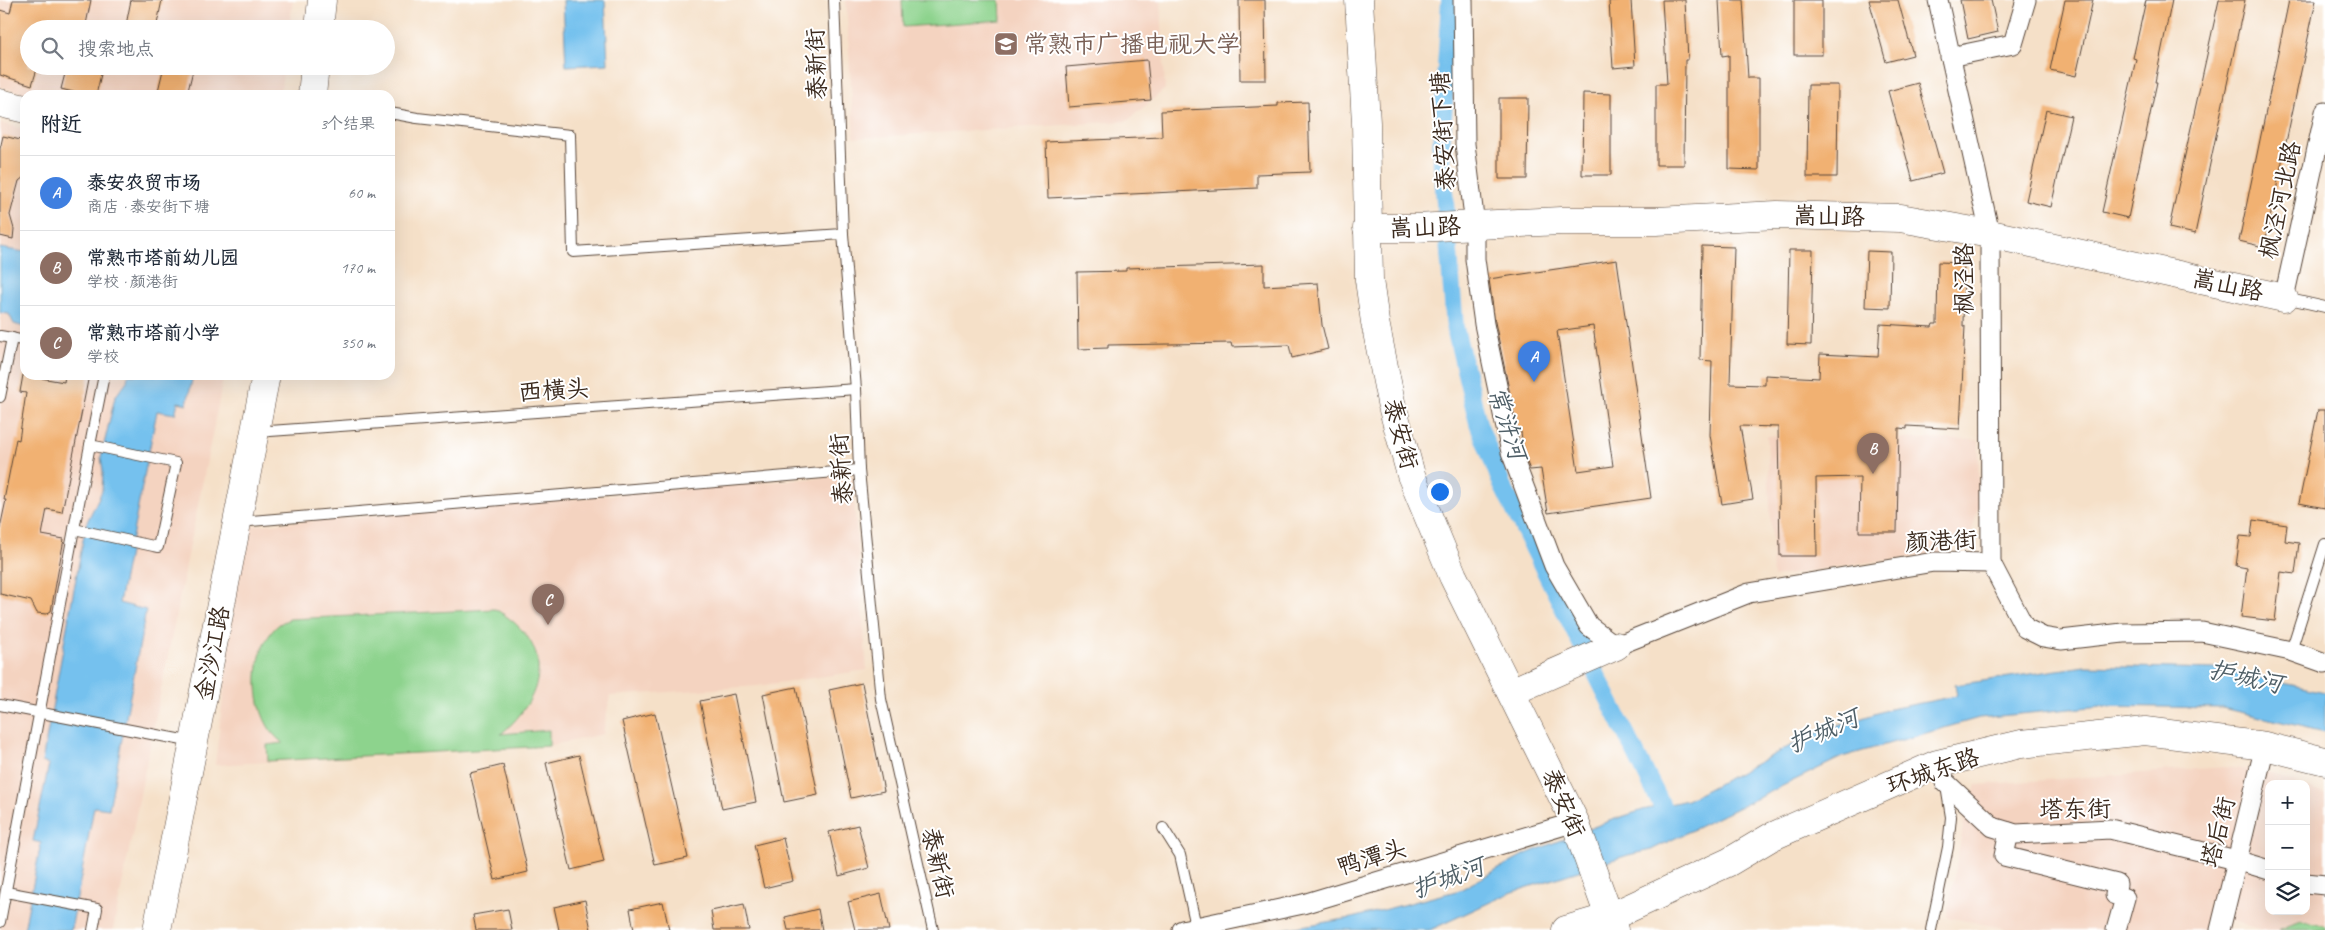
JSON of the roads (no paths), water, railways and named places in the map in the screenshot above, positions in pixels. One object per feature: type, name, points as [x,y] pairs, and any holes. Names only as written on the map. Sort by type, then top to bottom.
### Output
[{"type":"street","points":[[320,20],[322,0]]},
{"type":"street","name":"泰安街","points":[[1359,0],[1366,123],[1369,280],[1375,322],[1391,402],[1411,475],[1453,576],[1575,822],[1615,926]]},
{"type":"street","name":"泰安街下塘","points":[[1463,0],[1465,144],[1475,225],[1475,259],[1484,324],[1511,452],[1554,566],[1589,626],[1616,646]]},
{"type":"street","name":"枫泾路","points":[[1938,0],[1990,234],[1991,563]]},
{"type":"street","points":[[1950,57],[2013,44],[2026,0]]},
{"type":"street","points":[[313,90],[314,75]]},
{"type":"street","points":[[0,103],[20,108]]},
{"type":"street","name":"枫泾河北路","points":[[2284,298],[2325,112]]},
{"type":"street","name":"嵩山路","points":[[1367,228],[1415,228],[1561,221],[1656,221],[1777,215],[1843,215],[1900,218],[1990,234],[2284,298]]},
{"type":"street","name":"金沙江路","points":[[157,930],[265,380]]},
{"type":"street","name":"颜港街","points":[[1616,646],[1749,594],[1934,562],[1991,563],[2024,628],[2043,637],[2061,640],[2123,633],[2202,632],[2291,651],[2325,663]]},
{"type":"street","points":[[1511,692],[1616,646]]},
{"type":"street","name":"环城东路","points":[[1566,930],[1615,926],[1771,837],[2021,744],[2145,731],[2263,753],[2325,761]]},
{"type":"street","name":"环城东路","points":[[2263,753],[2325,778]]},
{"type":"street","name":"塔后街","points":[[2220,930],[2263,753]]},
{"type":"street","name":"塔东街","points":[[1941,773],[1993,827],[2009,832],[2042,835],[2110,829],[2265,869]]},
{"type":"street","name":"鸭潭头","points":[[1189,928],[1303,904],[1575,822]]},
{"type":"street","points":[[2009,832],[2004,856],[2117,884],[2115,895],[2125,898],[2116,930]]},
{"type":"street","points":[[2310,883],[2325,885]]},
{"type":"lane","name":"泰新街","points":[[834,0],[843,234],[856,389],[859,470],[882,699],[933,930]]},
{"type":"lane","points":[[395,114],[416,118],[570,135],[573,252],[843,234]]},
{"type":"lane","points":[[2284,298],[2325,307]]},
{"type":"lane","points":[[0,336],[20,340]]},
{"type":"lane","points":[[0,397],[12,338]]},
{"type":"lane","points":[[0,922],[103,380]]},
{"type":"lane","name":"西横头","points":[[255,432],[856,389]]},
{"type":"lane","points":[[74,529],[158,547],[176,463],[90,445]]},
{"type":"lane","points":[[238,522],[859,470]]},
{"type":"lane","points":[[2291,651],[2325,544]]},
{"type":"lane","points":[[0,705],[194,743]]},
{"type":"lane","points":[[1931,930],[1949,837],[1951,817],[1941,773]]},
{"type":"lane","points":[[1163,828],[1180,855],[1189,928]]},
{"type":"lane","points":[[6,892],[97,910],[93,930]]},
{"type":"water","points":[[563,0],[605,0],[608,64],[566,66]]},
{"type":"water","points":[[0,248],[20,251],[20,326],[14,324],[9,314],[0,313]]},
{"type":"water","points":[[192,380],[187,404],[178,402],[175,414],[157,411],[119,603],[146,610],[109,809],[94,807],[71,930],[24,930],[41,843],[33,841],[49,764],[42,762],[86,524],[102,491],[103,472],[101,457],[115,397],[127,381]]},
{"type":"water","name":"护城河","points":[[2085,666],[2217,669],[2325,692],[2325,732],[2222,708],[2101,706],[1979,718],[1842,757],[1651,850],[1628,855],[1510,893],[1430,930],[1276,930],[1352,918],[1460,890],[1523,855],[1609,821],[1643,810],[1687,800],[1813,734],[1890,709],[1957,696],[1955,685]]},
{"type":"waterway","name":"常浒河","points":[[1450,0],[1441,152],[1455,328],[1478,423],[1502,485],[1671,824]]},
{"type":"place","name":"常熟市广播电视大学","points":[[1006,44]]},
{"type":"place","name":"泰安农贸市场","points":[[1534,382]]},
{"type":"place","name":"常熟市塔前幼儿园","points":[[1873,474]]},
{"type":"place","name":"常熟市塔前小学","points":[[548,625]]}]
